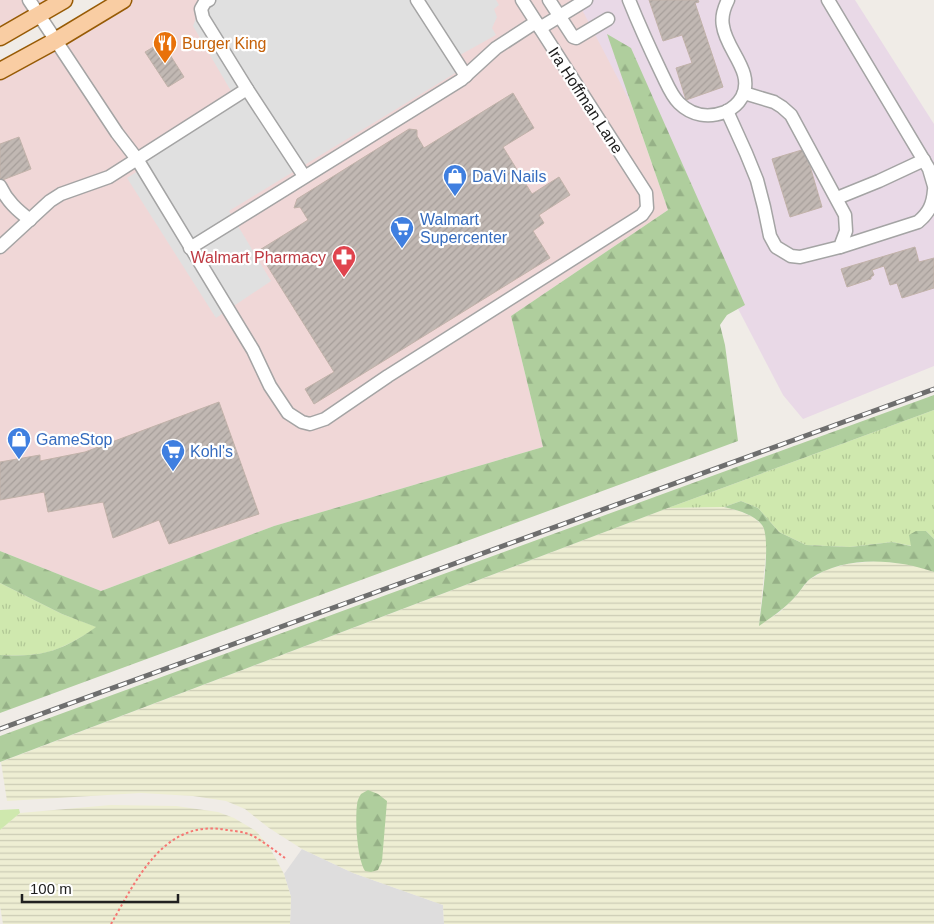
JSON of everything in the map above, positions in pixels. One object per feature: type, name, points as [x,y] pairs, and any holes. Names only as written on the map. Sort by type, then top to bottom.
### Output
[{"type":"main road","points":[[0,37],[64,0]]},
{"type":"main road","points":[[0,71],[56,41],[123,0]]},
{"type":"street","points":[[28,0],[117,133],[137,159],[190,248],[466,76],[496,48],[586,0]]},
{"type":"street","points":[[209,0],[205,2],[201,9],[203,18],[304,176]]},
{"type":"street","points":[[418,0],[466,76]]},
{"type":"street","name":"Ira Hoffman Lane","points":[[190,248],[253,350],[270,386],[288,413],[302,422],[310,424],[318,423],[325,419],[388,376],[642,216],[647,208],[646,193],[522,0]]},
{"type":"street","points":[[549,0],[573,37],[576,38],[608,19]]},
{"type":"street","points":[[629,0],[672,95],[679,103],[696,114],[706,116],[727,111],[740,101],[746,83],[744,74],[722,25],[723,13],[728,0]]},
{"type":"street","points":[[828,0],[930,169],[934,186]]},
{"type":"street","points":[[0,247],[50,201],[61,194],[109,177],[247,89]]},
{"type":"street","points":[[744,93],[774,102],[791,115],[845,215],[846,231],[840,247]]},
{"type":"street","points":[[727,111],[757,180],[770,236],[776,247],[791,256],[800,257],[840,247],[918,222],[930,209],[934,190]]},
{"type":"street","points":[[837,198],[924,160]]},
{"type":"street","points":[[0,186],[6,199],[14,208],[30,220]]},
{"type":"path","points":[[111,924],[140,874],[167,843],[188,831],[215,828],[252,834],[285,858]]},
{"type":"shaded area","points":[[0,0],[63,0],[0,36]]},
{"type":"shaded area","points":[[127,0],[595,0],[668,210],[511,316],[543,447],[274,526],[101,591],[0,551],[0,71]]},
{"type":"shaded area","points":[[199,0],[496,0],[499,5],[494,9],[497,17],[492,28],[496,35],[451,60],[457,72],[229,211],[271,281],[216,318],[127,178],[144,167],[145,159],[238,103],[193,26],[196,18],[194,8]]},
{"type":"shaded area","points":[[577,0],[855,0],[934,124],[934,366],[803,419],[783,395]]},
{"type":"shaded area","points":[[302,849],[353,873],[443,905],[444,924],[290,924],[291,897],[284,874]]},
{"type":"green space","points":[[607,34],[631,48],[745,305],[727,315],[720,325],[725,345],[738,441],[0,713],[0,655],[30,655],[53,650],[73,642],[96,627],[62,614],[0,583],[0,551],[101,591],[274,526],[543,447],[511,316],[668,210]]},
{"type":"green space","points":[[934,395],[934,410],[668,508],[0,762],[0,736]]},
{"type":"green space","points":[[934,410],[934,539],[926,531],[912,546],[892,542],[850,547],[806,545],[779,532],[758,508],[741,501],[724,507],[668,508]]},
{"type":"green space","points":[[741,501],[758,508],[779,532],[806,545],[850,547],[892,542],[911,546],[909,535],[916,531],[926,531],[934,539],[934,572],[904,564],[887,562],[855,563],[839,566],[824,571],[810,579],[787,605],[759,626],[766,557],[765,532],[762,525],[754,518],[724,507]]},
{"type":"green space","points":[[724,507],[753,517],[763,526],[766,535],[759,625],[780,612],[809,580],[826,570],[847,564],[878,561],[914,565],[934,572],[934,924],[444,924],[443,905],[353,873],[302,849],[269,828],[245,809],[226,801],[193,796],[141,793],[7,801],[1,762],[668,508]]},
{"type":"green space","points":[[0,583],[62,614],[97,627],[60,648],[48,652],[0,655]]},
{"type":"green space","points":[[368,790],[378,794],[387,801],[382,861],[378,870],[371,872],[365,871],[360,857],[356,812],[361,794]]},
{"type":"green space","points":[[111,805],[176,806],[218,812],[234,818],[256,831],[270,848],[284,874],[291,897],[290,924],[3,924],[0,906],[0,830],[20,813]]},
{"type":"green space","points":[[19,809],[20,813],[0,830],[0,810]]},
{"type":"building","points":[[649,0],[698,0],[699,2],[695,3],[723,87],[686,100],[676,68],[692,63],[682,35],[663,41]]},
{"type":"building","name":"Burger King","points":[[162,42],[184,77],[168,87],[145,52]]},
{"type":"building","name":"Walmart Supercenter","points":[[513,93],[534,128],[503,147],[532,194],[559,177],[570,195],[539,215],[544,223],[533,231],[550,258],[314,404],[305,389],[334,372],[258,251],[308,220],[300,207],[294,208],[297,199],[409,129],[417,130],[417,136],[424,148]]},
{"type":"building","points":[[19,137],[31,169],[0,181],[0,144]]},
{"type":"building","points":[[805,149],[822,207],[790,217],[772,159]]},
{"type":"building","points":[[915,247],[919,262],[934,258],[934,288],[902,298],[897,283],[890,285],[884,266],[872,270],[874,275],[871,279],[847,287],[841,269]]},
{"type":"building","points":[[219,402],[259,514],[169,544],[159,520],[113,538],[103,502],[48,512],[44,492],[0,500],[0,462],[40,455],[40,461],[85,452]]},
{"type":"railway","points":[[0,729],[934,389]]},
{"type":"place","name":"Burger King","points":[[165,64]]},
{"type":"place","name":"DaVi Nails","points":[[455,197]]},
{"type":"place","name":"Walmart Supercenter","points":[[402,249]]},
{"type":"place","name":"Walmart Pharmacy","points":[[344,278]]},
{"type":"place","name":"GameStop","points":[[19,460]]},
{"type":"place","name":"Kohl's","points":[[173,472]]}]
